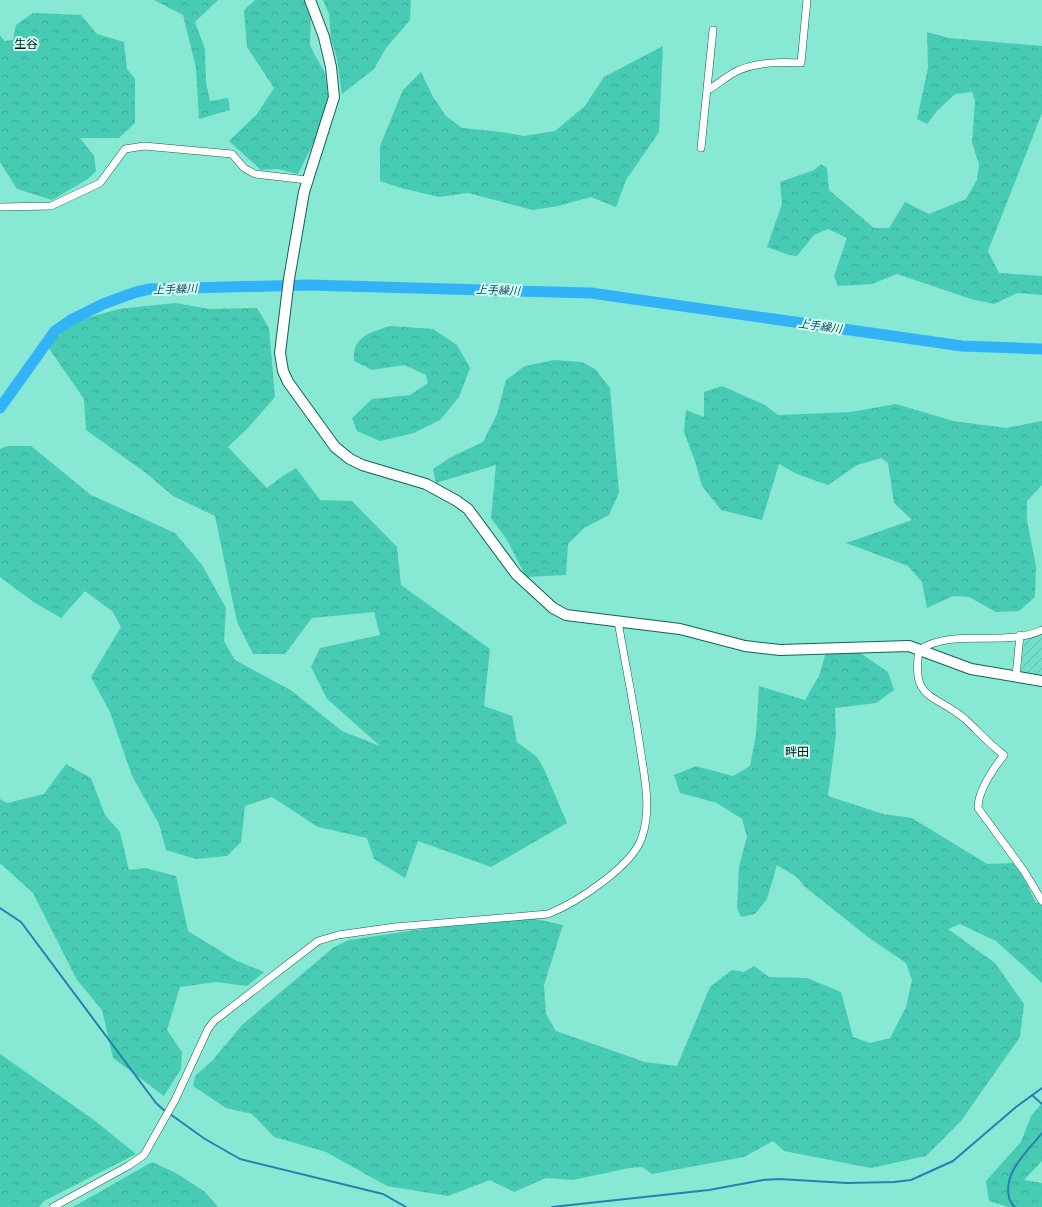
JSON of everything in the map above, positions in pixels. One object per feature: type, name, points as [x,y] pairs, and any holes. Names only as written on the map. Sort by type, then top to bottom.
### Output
[{"type":"street","points":[[310,0],[324,37],[330,60],[334,96],[307,180],[289,280],[280,353],[283,371],[300,400],[335,447],[350,459],[362,465],[426,484],[463,505],[468,509],[516,574],[544,600],[559,612],[566,615],[680,629],[745,646],[763,649],[780,650],[909,646],[971,669],[1042,681]]},
{"type":"street","points":[[708,90],[738,70],[752,65],[777,62],[801,63],[807,0]]},
{"type":"street","points":[[701,148],[713,30]]},
{"type":"street","points":[[0,207],[51,206],[100,183],[125,148],[133,146],[232,154],[244,168],[255,174],[307,180]]},
{"type":"street","points":[[53,1207],[128,1166],[144,1155],[175,1100],[208,1029],[214,1021],[318,941],[338,935],[395,927],[548,914],[570,903],[595,887],[627,860],[637,848],[642,837],[647,804],[636,718],[618,621]]},
{"type":"street","points":[[919,650],[929,643],[954,639],[1020,636],[1042,630]]},
{"type":"street","points":[[1016,676],[1020,636]]},
{"type":"street","points":[[919,650],[917,676],[925,692],[934,700],[964,719],[990,745],[1004,755],[991,771],[982,791],[978,808],[1024,871],[1042,901]]},
{"type":"shaded area","points":[[1042,635],[1042,676],[1021,673],[1024,641]]},
{"type":"green space","points":[[154,0],[218,0],[195,22],[205,49],[206,83],[210,101],[228,98],[230,110],[199,119],[196,68],[183,15]]},
{"type":"green space","points":[[255,0],[307,0],[311,7],[310,46],[325,73],[329,102],[316,138],[298,174],[278,169],[261,170],[229,141],[257,114],[274,88],[247,47],[244,10]]},
{"type":"green space","points":[[323,0],[411,0],[410,20],[386,48],[374,69],[342,94],[337,59],[331,39],[329,14]]},
{"type":"green space","points":[[33,13],[81,15],[97,34],[124,42],[127,69],[135,79],[135,123],[119,138],[80,138],[94,156],[96,171],[88,179],[52,200],[17,189],[0,162],[0,35],[4,41],[13,40],[16,25]]},
{"type":"green space","points":[[927,32],[949,38],[1042,46],[1042,113],[988,251],[999,273],[1042,276],[1042,295],[1017,293],[994,304],[971,299],[897,274],[872,284],[838,286],[834,276],[847,238],[828,229],[814,235],[797,256],[789,255],[767,247],[782,204],[780,182],[814,170],[821,164],[827,168],[829,190],[874,228],[889,228],[905,202],[929,214],[966,199],[977,180],[979,164],[972,143],[975,100],[972,92],[955,94],[937,111],[927,124],[917,119],[928,68]]},
{"type":"green space","points":[[663,46],[659,132],[626,180],[616,207],[591,197],[558,206],[533,210],[468,193],[439,197],[401,188],[380,181],[380,146],[403,90],[421,72],[433,97],[446,116],[462,128],[524,136],[555,131],[585,106],[604,77]]},
{"type":"green space","points":[[175,303],[210,309],[257,308],[269,328],[275,397],[247,429],[228,447],[267,488],[296,468],[320,500],[352,501],[397,547],[401,585],[490,649],[484,706],[512,716],[517,742],[537,757],[543,767],[567,823],[491,867],[418,841],[405,878],[374,859],[367,838],[318,827],[272,797],[245,806],[241,842],[227,856],[196,859],[166,850],[159,824],[132,776],[110,712],[91,677],[121,627],[113,612],[85,591],[61,618],[35,603],[0,577],[0,449],[7,446],[31,446],[91,495],[175,533],[202,565],[226,608],[224,641],[235,660],[292,691],[342,731],[380,746],[327,699],[311,667],[320,648],[380,635],[374,612],[312,618],[285,654],[253,654],[237,622],[215,516],[173,496],[146,473],[86,430],[84,399],[48,347],[72,322],[119,309]]},
{"type":"green space","points":[[390,326],[433,329],[457,345],[470,368],[459,397],[440,420],[414,433],[380,441],[357,431],[352,418],[372,399],[410,395],[428,383],[426,375],[404,365],[372,370],[354,361],[354,353],[359,341],[369,334]]},
{"type":"green space","points":[[554,360],[582,362],[595,369],[610,388],[619,493],[609,515],[584,528],[568,544],[566,575],[526,577],[507,540],[491,518],[496,465],[436,483],[433,469],[451,457],[483,442],[497,414],[506,380],[525,366]]},
{"type":"green space","points":[[722,386],[765,405],[778,415],[851,412],[896,404],[953,421],[1006,428],[1042,421],[1042,485],[1027,501],[1027,520],[1036,567],[1035,597],[1019,611],[996,612],[969,597],[953,596],[927,608],[922,582],[908,566],[846,543],[912,520],[894,503],[888,463],[881,458],[857,465],[828,485],[797,474],[779,464],[762,520],[721,510],[702,486],[695,461],[684,432],[686,410],[704,417],[704,392]]},
{"type":"green space","points":[[853,648],[888,672],[894,690],[876,703],[835,708],[836,735],[828,796],[883,814],[912,818],[987,864],[1013,863],[1022,875],[1036,903],[1042,902],[1042,983],[996,941],[960,924],[948,929],[995,963],[1024,1004],[1020,1037],[961,1121],[926,1156],[871,1168],[784,1151],[773,1141],[744,1157],[652,1174],[642,1167],[629,1168],[573,1180],[546,1178],[514,1192],[490,1180],[448,1196],[387,1186],[326,1152],[274,1137],[252,1114],[226,1108],[193,1086],[195,1076],[212,1061],[242,1025],[334,947],[349,940],[517,915],[563,925],[544,985],[546,1014],[556,1031],[645,1062],[677,1066],[710,987],[732,970],[744,972],[754,966],[769,977],[807,978],[841,992],[853,1037],[870,1043],[890,1038],[906,1007],[912,980],[906,963],[868,937],[804,886],[797,877],[777,865],[767,899],[755,914],[741,917],[737,908],[739,866],[747,837],[742,819],[717,803],[680,793],[674,775],[696,766],[733,776],[750,766],[756,735],[759,686],[805,700],[819,676],[826,652]]},
{"type":"green space","points":[[66,764],[91,778],[105,815],[120,832],[129,870],[145,868],[176,876],[188,931],[235,960],[264,972],[247,986],[216,982],[180,987],[167,1030],[182,1052],[181,1069],[164,1096],[113,1058],[102,1010],[77,980],[33,893],[0,863],[0,799],[7,803],[44,794]]},
{"type":"green space","points":[[0,1054],[94,1120],[136,1154],[44,1201],[39,1207],[0,1207]]},
{"type":"green space","points":[[1042,1103],[1042,1161],[1024,1180],[1042,1183],[1042,1207],[1008,1207],[989,1201],[986,1181],[1021,1142],[1031,1116]]},
{"type":"green space","points":[[152,1162],[176,1173],[205,1192],[218,1207],[73,1207]]},
{"type":"waterway","name":"上手繰川","points":[[0,408],[55,331],[71,320],[103,304],[136,292],[150,289],[309,285],[591,293],[962,346],[1042,349]]},
{"type":"waterway","points":[[0,908],[21,922],[156,1103],[166,1112]]},
{"type":"waterway","points":[[552,1207],[709,1190],[763,1180],[779,1179],[847,1183],[894,1182],[911,1180],[953,1161],[1016,1107],[1042,1088]]},
{"type":"waterway","points":[[1032,1095],[1042,1104]]},
{"type":"waterway","points":[[170,1114],[205,1139],[240,1159],[383,1194],[406,1207]]},
{"type":"waterway","points":[[1015,1207],[1011,1203],[1009,1197],[1008,1188],[1010,1179],[1018,1162],[1042,1133]]},
{"type":"district","name":"生谷","points":[[26,44]]},
{"type":"district","name":"畔田","points":[[797,752]]}]
